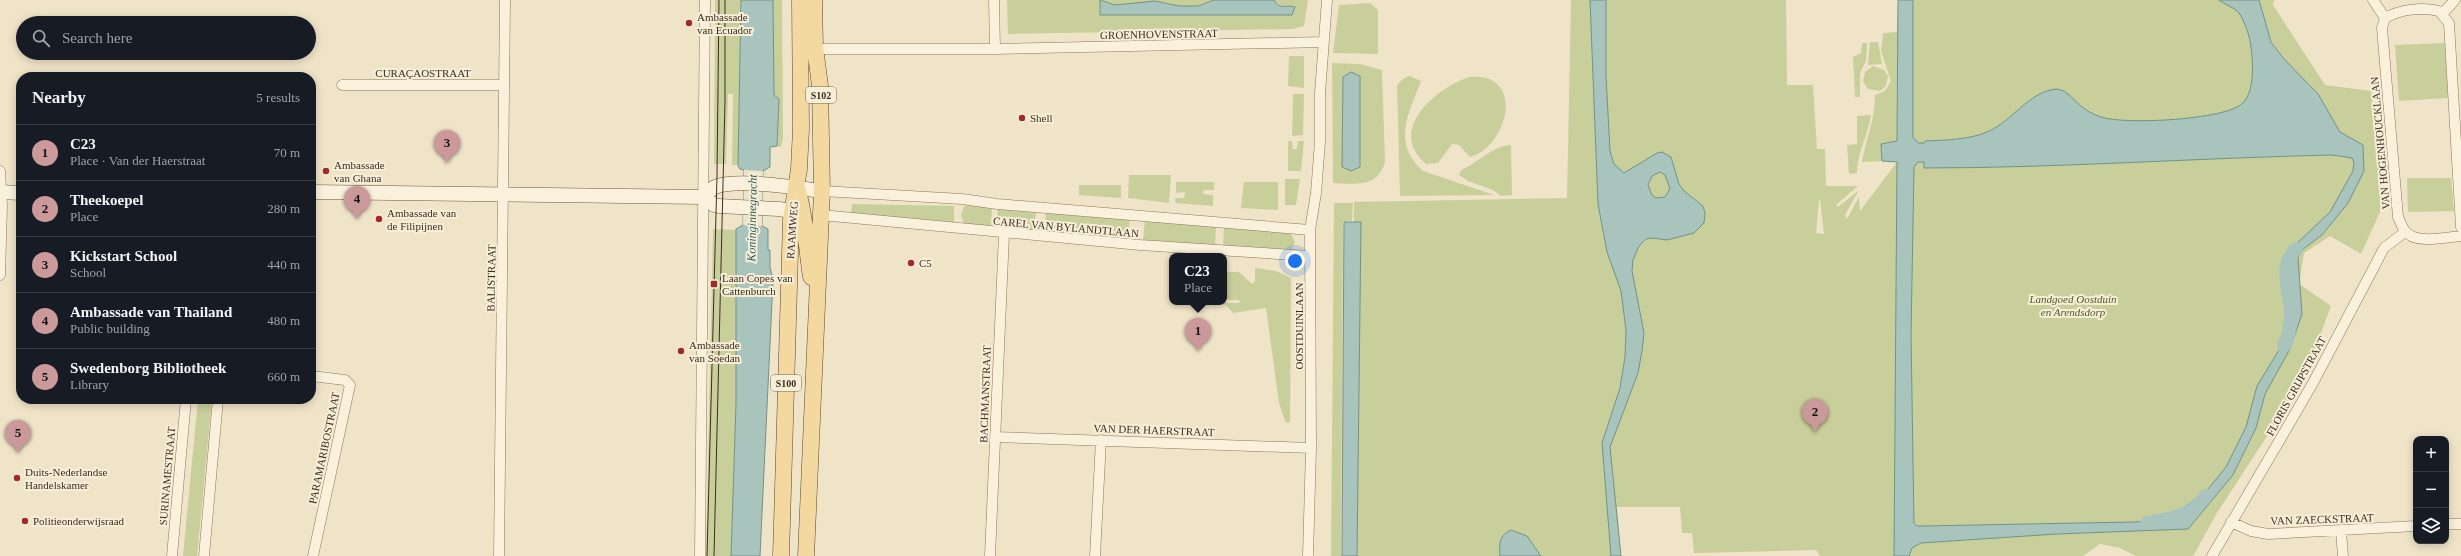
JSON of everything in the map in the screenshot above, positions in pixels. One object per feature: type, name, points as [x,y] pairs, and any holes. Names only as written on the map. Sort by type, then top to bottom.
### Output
[{"type":"main road","name":"RAAMWEG","points":[[781,556],[798,212],[797,188],[801,129],[800,0]]},
{"type":"main road","name":"S102","points":[[814,0],[816,50],[820,86],[822,191]]},
{"type":"main road","points":[[703,197],[714,187],[744,185],[763,185],[822,191]]},
{"type":"main road","name":"S100","points":[[806,556],[822,191]]},
{"type":"main road","points":[[1,192],[16,193]]},
{"type":"main road","points":[[316,192],[703,197],[714,205],[762,208],[821,215]]},
{"type":"main road","points":[[798,212],[805,240],[816,313]]},
{"type":"street","name":"BALISTRAAT","points":[[499,556],[505,0]]},
{"type":"street","points":[[700,556],[705,0]]},
{"type":"street","points":[[994,0],[995,49]]},
{"type":"street","name":"OOSTDUINLAAN","points":[[1308,556],[1311,448],[1310,230],[1316,193],[1320,142],[1320,92],[1327,0]]},
{"type":"street","points":[[2373,0],[2385,18],[2415,5],[2443,13],[2449,23],[2451,34],[2461,227]]},
{"type":"street","points":[[2443,13],[2455,0]]},
{"type":"street","name":"VAN HOGENHOUCKLAAN","points":[[2385,18],[2382,28],[2382,39],[2398,216],[2405,232]]},
{"type":"street","name":"GROENHOVENSTRAAT","points":[[816,50],[995,49],[1324,42]]},
{"type":"street","name":"CURAÇAOSTRAAT","points":[[342,85],[504,85]]},
{"type":"street","points":[[0,171],[0,275]]},
{"type":"street","name":"CAREL VAN BYLANDTLAAN","points":[[822,191],[962,198],[997,204],[1310,230]]},
{"type":"street","name":"CAREL VAN BYLANDTLAAN","points":[[821,215],[1004,234],[1310,256]]},
{"type":"street","points":[[2405,232],[2423,238],[2461,236]]},
{"type":"street","name":"FLORIS GRIJPSTRAAT","points":[[2212,556],[2313,383],[2384,248],[2405,232]]},
{"type":"street","name":"BACHMANSTRAAT","points":[[990,556],[1004,234]]},
{"type":"street","name":"PARAMARIBOSTRAAT","points":[[313,556],[350,385],[345,380],[316,377]]},
{"type":"street","name":"SURINAMESTRAAT","points":[[172,556],[186,404]]},
{"type":"street","points":[[204,556],[218,404]]},
{"type":"street","name":"VAN DER HAERSTRAAT","points":[[995,437],[1311,448]]},
{"type":"street","points":[[1096,556],[1101,440]]},
{"type":"street","name":"VAN ZAECKSTRAAT","points":[[2231,522],[2251,531],[2268,534],[2413,526]]},
{"type":"street","points":[[2449,524],[2461,524]]},
{"type":"street","points":[[2341,531],[2343,556]]},
{"type":"green space","points":[[715,0],[741,0],[738,165],[732,165],[733,94],[728,94],[726,164],[714,164]]},
{"type":"green space","points":[[773,0],[782,0],[783,138],[781,147],[777,146],[779,100],[774,95]]},
{"type":"green space","points":[[1007,0],[1100,0],[1100,15],[1279,15],[1293,6],[1280,6],[1274,0],[1308,0],[1304,26],[1293,29],[1008,34]]},
{"type":"green space","points":[[1101,0],[1214,0],[1198,6],[1179,6],[1162,2],[1115,5]]},
{"type":"green space","name":"Landgoed Oostduin en Arendsdorp","points":[[1571,0],[1786,0],[1787,85],[1813,85],[1817,149],[1825,149],[1826,186],[1858,186],[1836,205],[1838,207],[1859,190],[1845,215],[1847,219],[1859,197],[1860,211],[1897,162],[1894,143],[1882,144],[1882,161],[1862,162],[1872,121],[1875,95],[1885,91],[1891,81],[1881,51],[1883,33],[1897,32],[1898,0],[2274,0],[2273,5],[2325,85],[2371,91],[2382,195],[2380,212],[2361,254],[2330,236],[2304,253],[2299,284],[2331,306],[2304,379],[2217,513],[2193,556],[2136,556],[2120,548],[2100,544],[2083,556],[1820,556],[1816,550],[1694,553],[1692,533],[1682,533],[1680,507],[1617,507],[1621,556],[1350,556],[1354,202],[1567,198]],"holes":[[[1820,200],[1824,234],[1816,233]]]},
{"type":"green space","points":[[1370,3],[1378,10],[1378,54],[1333,53],[1339,5]]},
{"type":"green space","points":[[1870,42],[1878,42],[1882,64],[1868,65]]},
{"type":"green space","points":[[1862,43],[1867,43],[1866,61],[1860,73],[1860,97],[1855,97],[1853,57],[1861,53]]},
{"type":"green space","points":[[2445,43],[2448,98],[2399,101],[2395,45]]},
{"type":"green space","points":[[1289,56],[1304,56],[1304,88],[1288,86]]},
{"type":"green space","points":[[1332,63],[1360,64],[1382,70],[1385,161],[1382,170],[1377,176],[1372,180],[1358,184],[1333,183]]},
{"type":"green space","points":[[1873,66],[1884,70],[1888,76],[1886,86],[1880,91],[1868,89],[1863,81],[1865,72]]},
{"type":"green space","points":[[1410,76],[1421,81],[1408,116],[1406,128],[1405,138],[1413,160],[1423,171],[1494,195],[1400,196],[1397,85],[1404,78]]},
{"type":"green space","points":[[1469,77],[1487,78],[1499,85],[1505,97],[1506,111],[1502,125],[1494,139],[1483,150],[1470,157],[1459,145],[1452,144],[1438,163],[1426,164],[1415,151],[1411,138],[1413,124],[1420,112],[1430,100],[1443,90]]},
{"type":"green space","points":[[1293,94],[1304,94],[1303,135],[1292,136]]},
{"type":"green space","points":[[1871,115],[1857,166],[1857,173],[1849,174],[1847,145],[1857,144],[1857,116]]},
{"type":"green space","points":[[1288,141],[1292,141],[1293,149],[1297,149],[1298,141],[1304,141],[1301,171],[1288,171]]},
{"type":"green space","points":[[1511,145],[1512,195],[1501,196],[1493,190],[1468,181],[1459,175],[1461,170],[1491,152],[1498,148]]},
{"type":"green space","points":[[1129,175],[1171,175],[1169,203],[1128,198]]},
{"type":"green space","points":[[2407,178],[2451,178],[2454,211],[2408,212]]},
{"type":"green space","points":[[1285,179],[1300,179],[1296,205],[1285,205]]},
{"type":"green space","points":[[1176,182],[1214,182],[1214,190],[1204,190],[1203,194],[1213,195],[1213,206],[1176,203],[1175,198],[1184,198],[1185,192],[1176,193]]},
{"type":"green space","points":[[1244,182],[1278,182],[1278,210],[1241,208]]},
{"type":"green space","points":[[1079,185],[1121,185],[1121,198],[1079,195]]},
{"type":"green space","points":[[1334,203],[1353,203],[1352,221],[1343,222],[1341,556],[1331,556]]},
{"type":"green space","points":[[852,204],[954,206],[954,223],[851,213]]},
{"type":"green space","points":[[965,205],[992,208],[991,226],[964,224],[961,215]]},
{"type":"green space","points":[[998,208],[1036,211],[1034,230],[997,227]]},
{"type":"green space","points":[[1046,212],[1130,219],[1128,238],[1045,231]]},
{"type":"green space","points":[[1145,220],[1216,226],[1215,246],[1143,240]]},
{"type":"green space","points":[[1224,227],[1290,232],[1295,242],[1290,252],[1223,247]]},
{"type":"green space","points":[[713,229],[737,230],[736,404],[731,556],[706,556]]},
{"type":"green space","points":[[1255,268],[1276,271],[1291,278],[1290,422],[1286,423],[1279,403],[1266,308],[1233,313],[1226,305],[1227,303],[1240,303],[1239,300],[1227,299],[1227,273],[1239,272],[1252,284],[1255,282]]},
{"type":"green space","points":[[198,404],[212,404],[197,556],[183,556]]},
{"type":"water","name":"Koninginnegracht","points":[[741,0],[773,0],[774,95],[779,99],[777,146],[770,147],[770,167],[763,171],[762,226],[768,229],[768,250],[770,250],[770,267],[773,280],[760,556],[731,556],[736,404],[736,229],[743,225],[744,170],[740,169],[738,166]]},
{"type":"water","points":[[1100,0],[1115,5],[1155,1],[1179,6],[1198,6],[1214,0],[1274,0],[1281,6],[1295,7],[1292,15],[1100,15]]},
{"type":"water","points":[[1590,0],[1606,0],[1606,76],[1610,151],[1614,164],[1624,173],[1657,153],[1662,152],[1671,157],[1679,184],[1684,191],[1703,206],[1705,213],[1704,223],[1694,233],[1667,240],[1653,238],[1646,239],[1639,246],[1633,260],[1632,271],[1644,333],[1642,351],[1638,373],[1610,447],[1621,556],[1611,556],[1602,443],[1620,388],[1625,357],[1626,330],[1621,291],[1607,252],[1598,204]],"holes":[[[1660,172],[1665,175],[1670,189],[1665,197],[1656,198],[1652,195],[1648,185],[1652,176]]]},
{"type":"water","points":[[1898,0],[1913,0],[1913,137],[1918,143],[1924,143],[1925,141],[1948,140],[1980,135],[1996,127],[2028,101],[2046,91],[2056,89],[2064,91],[2091,113],[2101,117],[2113,119],[2152,121],[2197,117],[2233,109],[2243,103],[2250,91],[2253,68],[2250,39],[2239,13],[2219,0],[2259,0],[2271,42],[2284,59],[2318,94],[2340,132],[2363,145],[2364,171],[2348,203],[2322,235],[2302,250],[2298,258],[2302,314],[2290,349],[2265,394],[2256,428],[2233,475],[2188,529],[2057,534],[1921,543],[1912,548],[1909,556],[1894,556],[1897,162],[1882,161],[1881,144],[1897,141]],"holes":[[[2332,155],[2352,158],[2354,163],[2353,171],[2330,212],[2294,246],[2289,258],[2288,269],[2291,316],[2282,345],[2257,386],[2246,427],[2226,467],[2186,516],[2175,520],[2133,522],[1923,526],[1917,526],[1914,523],[1911,335],[1914,167],[1918,162],[1924,162],[1924,168],[1975,168]]]},
{"type":"water","points":[[1351,72],[1360,76],[1360,167],[1351,171],[1342,167],[1343,77]]},
{"type":"water","points":[[1344,222],[1361,222],[1357,556],[1342,556]]},
{"type":"water","points":[[1511,530],[1527,536],[1541,556],[1500,556],[1502,537]]},
{"type":"pier","points":[[744,170],[763,171],[762,226],[743,225]]},
{"type":"waterway","points":[[2284,346],[2288,333],[2291,313],[2286,270],[2291,255],[2296,249]]},
{"type":"waterway","points":[[2147,523],[2180,516],[2194,508],[2206,496]]},
{"type":"tram line","points":[[707,556],[717,176],[719,0]]},
{"type":"tram line","points":[[714,556],[725,101],[725,0]]},
{"type":"place","name":"Ambassade van Ecuador","points":[[689,23]]},
{"type":"place","name":"Shell","points":[[1022,118]]},
{"type":"place","name":"Kickstart School","points":[[447,163]]},
{"type":"place","name":"Ambassade van Ghana","points":[[326,171]]},
{"type":"place","name":"Ambassade van Thailand","points":[[357,219]]},
{"type":"place","name":"Ambassade van de Filipijnen","points":[[379,219]]},
{"type":"place","name":"C5","points":[[911,263]]},
{"type":"place","name":"Laan Copes van Cattenburch","points":[[714,284]]},
{"type":"place","name":"Ambassade van Soedan","points":[[681,351]]},
{"type":"place","name":"C23","points":[[1198,351]]},
{"type":"place","name":"Theekoepel","points":[[1815,432]]},
{"type":"place","name":"Swedenborg Bibliotheek","points":[[18,453]]},
{"type":"place","name":"Duits-Nederlandse Handelskamer","points":[[17,478]]},
{"type":"place","name":"Politieonderwijsraad","points":[[25,521]]}]
